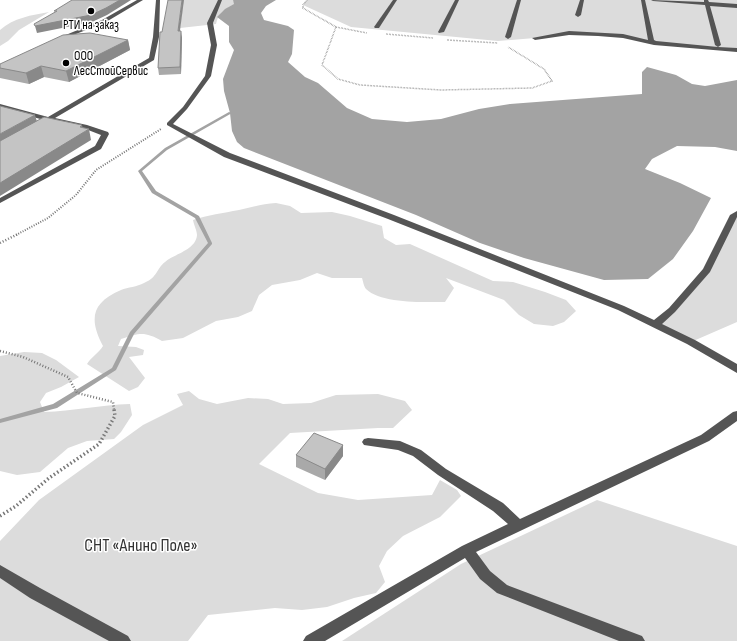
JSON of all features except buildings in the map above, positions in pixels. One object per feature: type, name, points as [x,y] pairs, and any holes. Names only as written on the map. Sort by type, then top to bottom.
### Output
[{"type":"street","points":[[56,40],[104,21],[141,0]]},
{"type":"street","points":[[35,130],[49,119],[152,59],[156,37],[158,0]]},
{"type":"street","points":[[220,0],[210,23],[214,45],[208,76],[185,108],[169,124],[227,155],[398,220],[614,306],[691,342],[737,369]]},
{"type":"street","points":[[377,27],[395,0]]},
{"type":"street","points":[[442,32],[457,0]]},
{"type":"street","points":[[508,37],[520,0]]},
{"type":"street","points":[[578,15],[582,0]]},
{"type":"street","points":[[644,0],[651,40],[654,43]]},
{"type":"street","points":[[654,0],[707,2],[737,6]]},
{"type":"street","points":[[707,2],[718,45]]},
{"type":"street","points":[[534,38],[569,33],[598,34],[623,36],[654,43],[737,50]]},
{"type":"street","points":[[0,106],[49,119],[85,126],[105,134],[98,147],[0,201]]},
{"type":"street","points":[[655,324],[672,310],[707,270],[734,215],[737,213]]},
{"type":"street","points":[[311,641],[467,550],[705,438],[737,416]]},
{"type":"street","points":[[368,442],[400,446],[417,453],[442,472],[498,507],[519,526]]},
{"type":"street","points":[[467,550],[485,575],[502,589],[637,641]]},
{"type":"street","points":[[0,571],[35,593],[123,641]]},
{"type":"path","points":[[307,0],[302,5],[303,8],[336,27],[370,33]]},
{"type":"path","points":[[336,27],[322,65],[338,79],[360,85],[441,90],[532,88],[552,81],[544,69],[506,46]]},
{"type":"path","points":[[384,34],[437,39]]},
{"type":"path","points":[[445,40],[500,43]]},
{"type":"path","points":[[0,243],[48,218],[76,195],[96,170],[169,124]]},
{"type":"path","points":[[0,350],[23,357],[68,377],[77,393],[113,402],[115,416],[99,444],[49,478],[16,506],[0,516]]},
{"type":"green space","points":[[183,0],[233,0],[235,4],[222,12],[218,17],[216,24],[180,28]]},
{"type":"green space","points":[[307,0],[737,0],[737,50],[654,43],[623,36],[569,33],[498,41],[351,27],[303,5]]},
{"type":"green space","points":[[49,12],[19,30],[8,41],[0,46],[0,30],[5,26],[23,18]]},
{"type":"green space","points":[[276,203],[290,206],[301,213],[332,212],[382,226],[384,238],[396,245],[410,244],[493,281],[513,282],[545,292],[566,300],[576,311],[564,322],[553,326],[534,324],[519,315],[504,300],[446,278],[454,288],[445,302],[415,302],[392,300],[373,294],[365,288],[362,278],[332,278],[317,273],[300,280],[272,285],[259,295],[252,311],[238,317],[216,321],[183,338],[162,341],[146,334],[142,334],[121,339],[118,346],[136,347],[144,350],[143,355],[129,357],[145,378],[138,387],[129,391],[87,364],[103,346],[96,328],[95,320],[98,306],[111,295],[121,290],[149,281],[165,262],[189,248],[196,240],[197,235],[193,220],[210,215]]},
{"type":"green space","points":[[737,213],[737,322],[691,342],[655,324],[707,270]]},
{"type":"green space","points":[[24,352],[42,353],[56,360],[79,377],[46,393],[40,402],[44,412],[130,404],[132,415],[121,432],[114,439],[87,441],[68,448],[40,472],[17,475],[0,471],[0,356]]},
{"type":"green space","name":"СНТ «Анино Поле»","points":[[189,391],[199,399],[217,404],[248,398],[268,399],[283,404],[311,403],[336,395],[378,394],[405,401],[412,410],[393,428],[290,433],[259,464],[318,493],[358,500],[432,495],[440,480],[457,490],[461,496],[440,517],[403,536],[387,551],[379,566],[385,582],[376,593],[354,598],[327,607],[302,610],[275,608],[208,615],[188,641],[0,641],[0,541],[39,500],[143,425],[183,405],[177,394]]},
{"type":"green space","points":[[597,500],[737,546],[737,641],[342,641],[461,564]]},
{"type":"shaded area","points":[[233,0],[276,0],[266,6],[261,13],[264,20],[288,26],[294,30],[292,54],[288,62],[305,77],[318,83],[347,108],[372,119],[407,122],[441,119],[479,109],[510,104],[642,94],[642,72],[647,67],[676,75],[692,84],[705,86],[737,80],[737,151],[715,147],[677,146],[652,159],[645,169],[680,183],[711,198],[693,231],[673,259],[648,279],[604,280],[524,258],[480,243],[416,215],[244,148],[237,142],[232,131],[223,79],[234,50],[229,42],[229,26],[217,17],[225,9],[234,4]]},
{"type":"waterway","points":[[0,421],[55,406],[114,369],[132,333],[210,243],[197,217],[154,192],[140,171],[166,149],[230,113]]},
{"type":"place","name":"РТИ на заказ","points":[[91,11]]},
{"type":"place","name":"ООО ЛесСтойСервис","points":[[66,63]]}]
